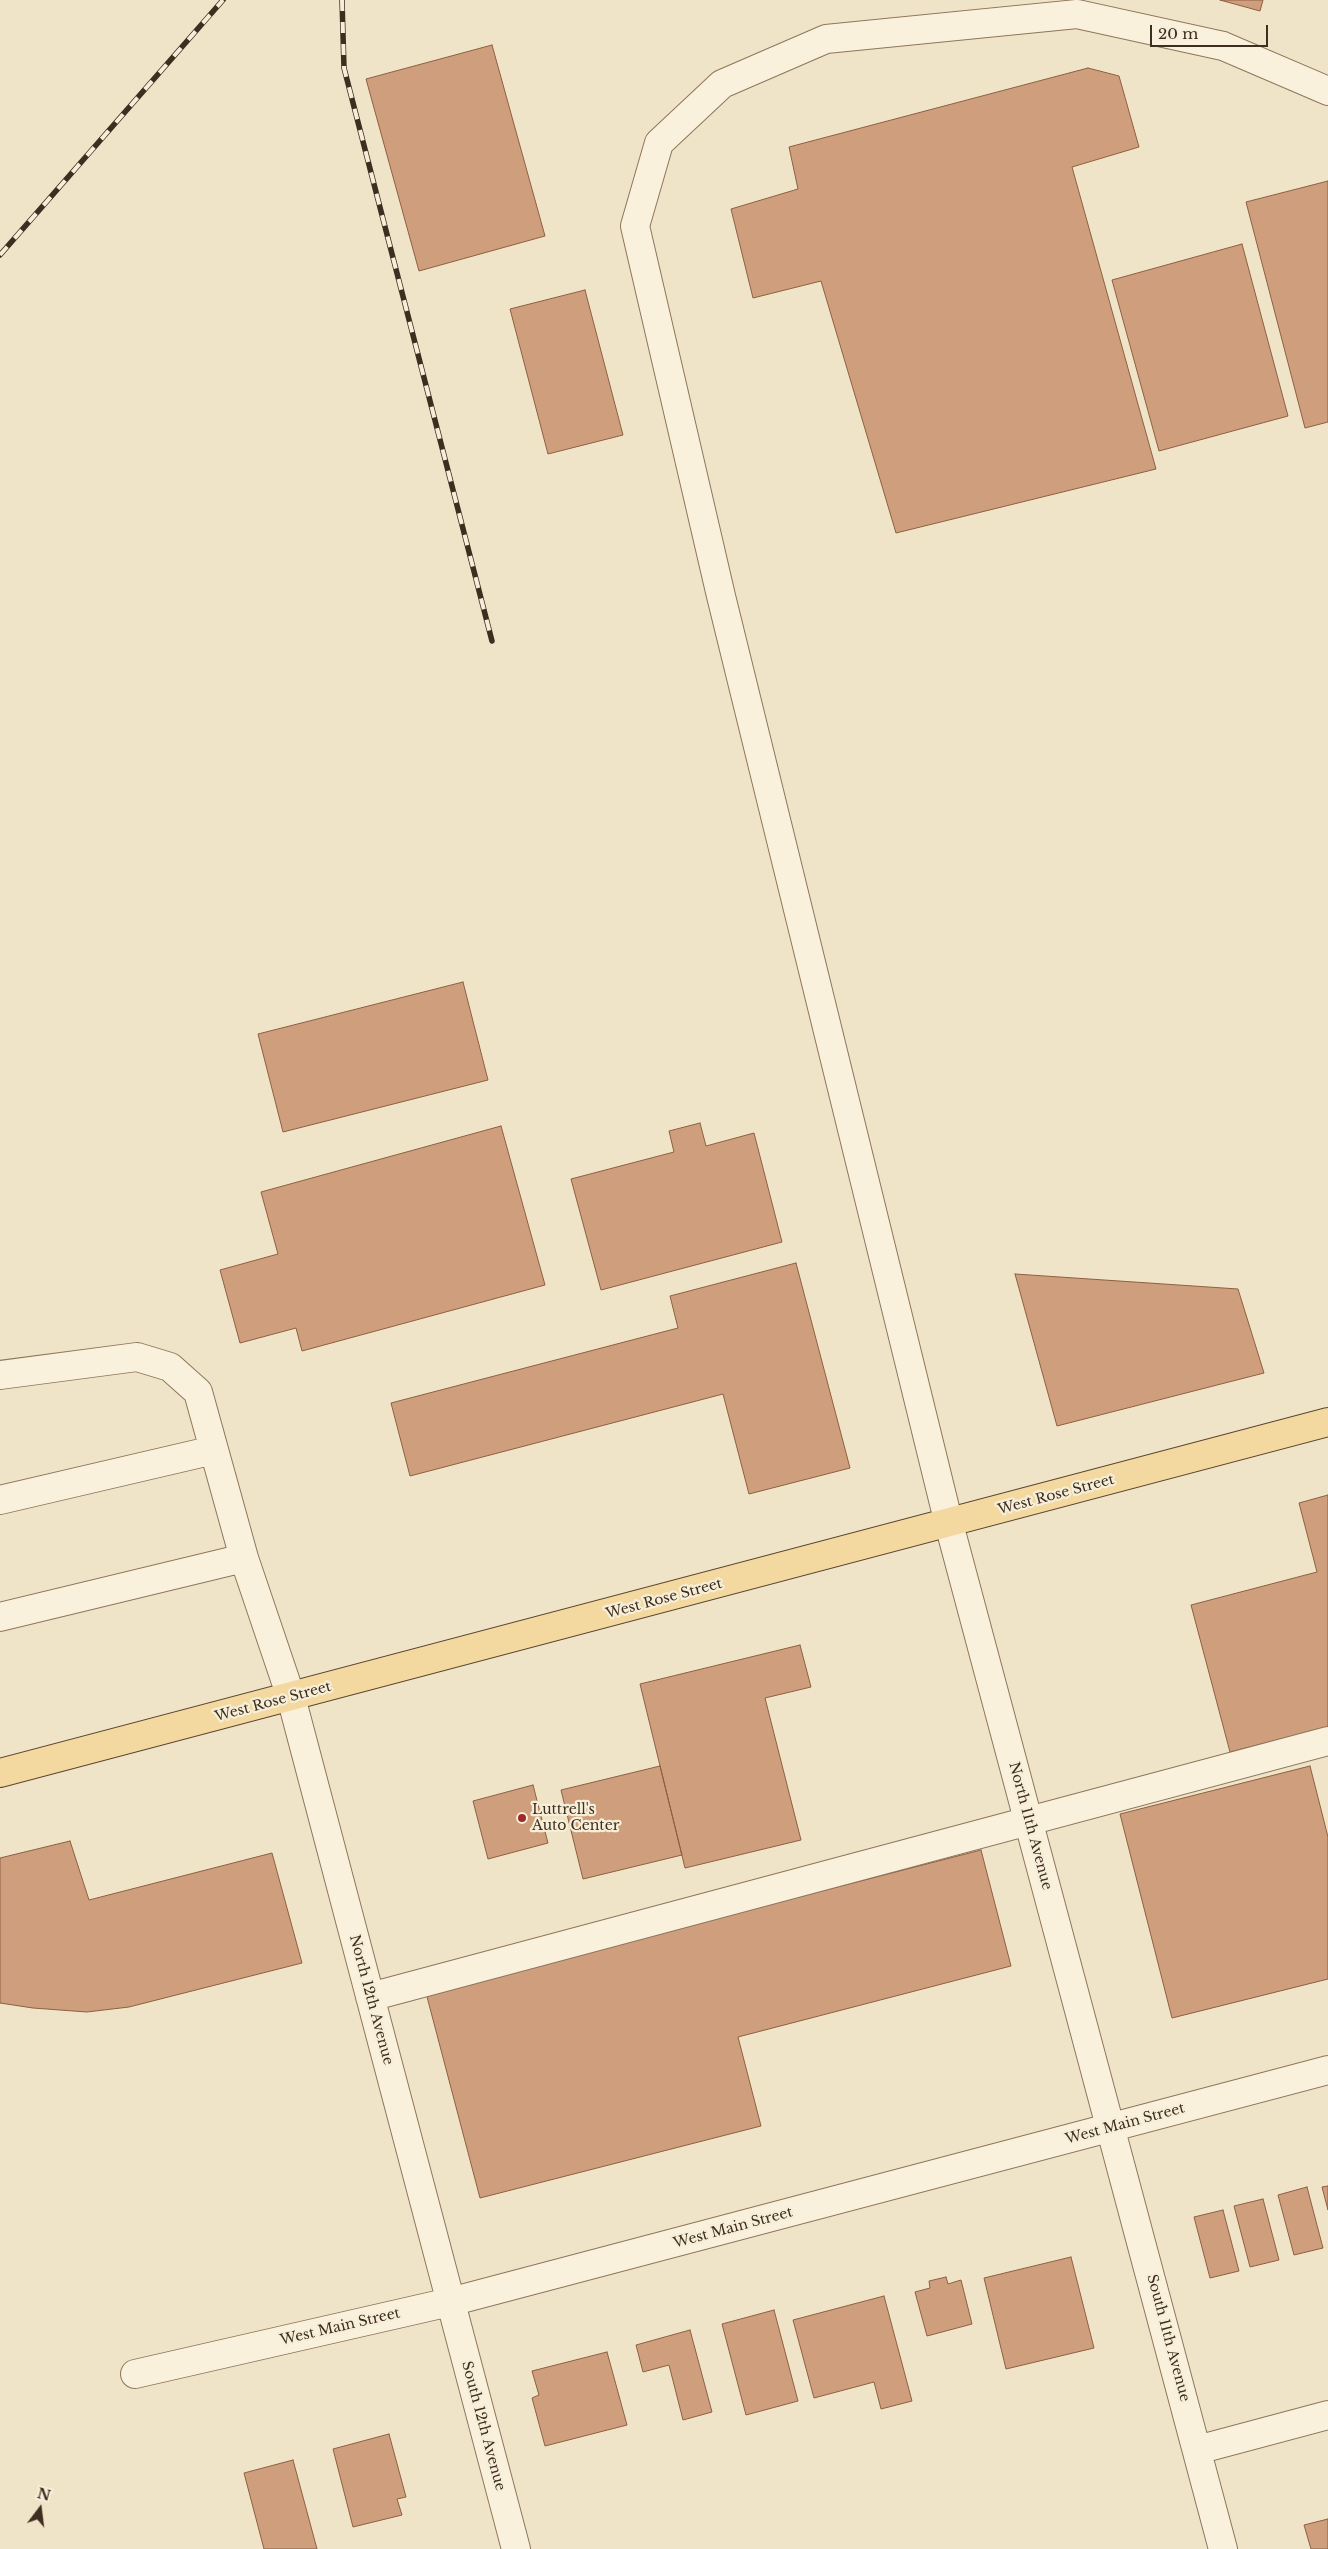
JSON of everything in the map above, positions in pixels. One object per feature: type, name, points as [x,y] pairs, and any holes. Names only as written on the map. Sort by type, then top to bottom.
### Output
[{"type":"main road","name":"West Rose Street","points":[[0,1773],[949,1524],[1328,1422]]},
{"type":"street","name":"North 11th Avenue","points":[[1112,2128],[949,1524],[721,596],[635,226],[658,143],[722,84],[826,39],[1077,14],[1223,46],[1328,91]]},
{"type":"street","name":"North 12th Avenue","points":[[0,1375],[137,1357],[170,1367],[198,1392],[244,1558],[291,1697],[450,2302]]},
{"type":"street","points":[[0,1500],[214,1450]]},
{"type":"street","points":[[0,1617],[244,1558]]},
{"type":"street","points":[[370,1997],[1328,1740]]},
{"type":"street","name":"West Main Street","points":[[135,2374],[450,2302],[1328,2070]]},
{"type":"street","name":"South 11th Avenue","points":[[1112,2128],[1223,2549]]},
{"type":"street","name":"South 12th Avenue","points":[[450,2302],[516,2549]]},
{"type":"street","points":[[1197,2450],[1328,2415]]},
{"type":"building","points":[[1220,0],[1263,0],[1260,11]]},
{"type":"building","points":[[492,45],[545,236],[419,271],[366,79]]},
{"type":"building","points":[[1088,68],[1119,76],[1139,147],[1072,167],[1156,469],[896,533],[821,281],[753,298],[731,209],[798,189],[789,147]]},
{"type":"building","points":[[1328,181],[1328,422],[1305,428],[1246,202]]},
{"type":"building","points":[[1242,244],[1288,416],[1159,451],[1112,280]]},
{"type":"building","points":[[585,290],[623,435],[548,454],[510,309]]},
{"type":"building","points":[[463,982],[488,1080],[283,1132],[258,1034]]},
{"type":"building","points":[[700,1123],[706,1146],[754,1133],[782,1242],[601,1290],[571,1179],[674,1152],[669,1131]]},
{"type":"building","points":[[501,1126],[545,1285],[302,1351],[296,1328],[240,1343],[220,1270],[278,1254],[261,1192]]},
{"type":"building","points":[[796,1263],[850,1468],[749,1494],[723,1394],[410,1476],[391,1403],[678,1328],[670,1296]]},
{"type":"building","points":[[1015,1274],[1238,1289],[1264,1373],[1057,1426]]},
{"type":"building","points":[[1328,1495],[1328,1727],[1230,1752],[1191,1605],[1317,1572],[1299,1503]]},
{"type":"building","points":[[800,1645],[811,1687],[765,1698],[801,1840],[685,1868],[640,1684]]},
{"type":"building","points":[[660,1766],[682,1855],[583,1879],[561,1790]]},
{"type":"building","points":[[1310,1766],[1328,1837],[1328,1979],[1172,2018],[1120,1814]]},
{"type":"building","points":[[533,1785],[548,1843],[488,1859],[473,1801]]},
{"type":"building","points":[[70,1841],[89,1900],[272,1853],[302,1963],[129,2007],[87,2012],[33,2008],[0,2003],[0,1858]]},
{"type":"building","points":[[981,1850],[1011,1966],[738,2037],[761,2126],[480,2198],[426,1993]]},
{"type":"building","points":[[1328,2186],[1328,2210],[1322,2187]]},
{"type":"building","points":[[1307,2187],[1323,2248],[1294,2255],[1278,2195]]},
{"type":"building","points":[[1263,2199],[1279,2260],[1250,2267],[1234,2206]]},
{"type":"building","points":[[1223,2210],[1239,2271],[1210,2278],[1194,2217]]},
{"type":"building","points":[[1071,2257],[1094,2348],[1006,2369],[984,2278]]},
{"type":"building","points":[[946,2277],[948,2284],[961,2280],[972,2324],[927,2336],[915,2292],[930,2288],[929,2281]]},
{"type":"building","points":[[884,2296],[912,2401],[881,2409],[874,2382],[814,2398],[793,2320]]},
{"type":"building","points":[[774,2310],[798,2401],[746,2415],[722,2324]]},
{"type":"building","points":[[690,2330],[712,2412],[683,2420],[669,2365],[643,2372],[636,2345]]},
{"type":"building","points":[[607,2352],[627,2425],[545,2446],[532,2398],[539,2395],[532,2371]]},
{"type":"building","points":[[389,2434],[406,2497],[397,2499],[402,2515],[353,2527],[333,2449]]},
{"type":"building","points":[[293,2460],[317,2549],[264,2549],[244,2473]]},
{"type":"building","points":[[1328,2519],[1328,2549],[1311,2549],[1304,2525]]},
{"type":"railway","points":[[0,255],[223,0]]},
{"type":"railway","points":[[342,0],[344,68],[492,641]]},
{"type":"place","name":"Luttrell's Auto Center","points":[[522,1818]]}]
